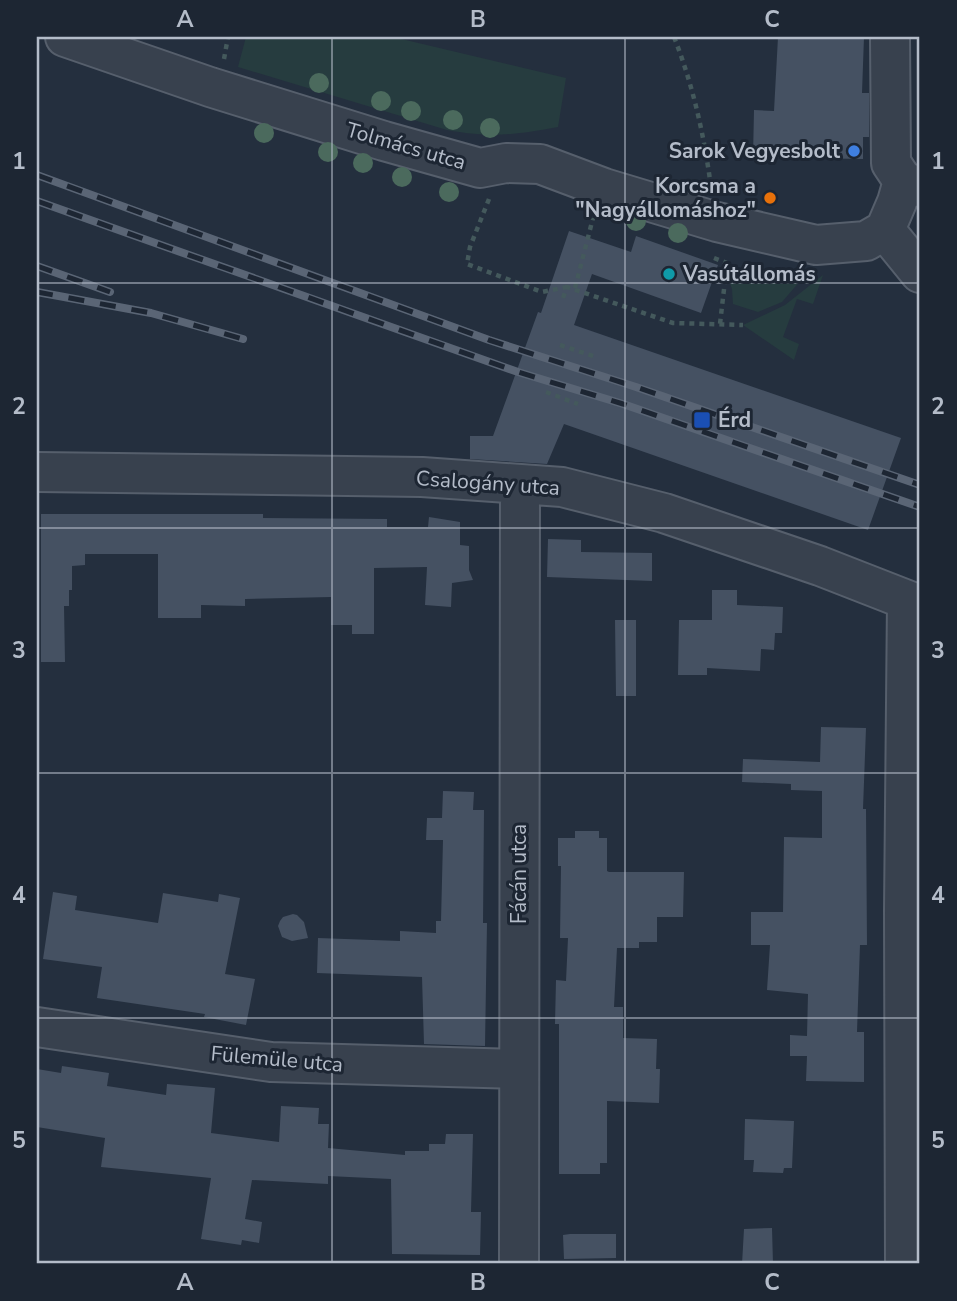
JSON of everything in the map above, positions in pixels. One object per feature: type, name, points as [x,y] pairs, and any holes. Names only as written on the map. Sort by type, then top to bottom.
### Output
[{"type":"street","name":"Tolmács utca","points":[[65,37],[210,87],[480,168],[506,163],[540,163],[604,188],[717,222],[816,245],[866,241],[885,230]]},
{"type":"street","points":[[890,37],[891,163],[912,184],[885,230],[920,273]]},
{"type":"street","name":"Csalogány utca","points":[[37,472],[422,477],[562,487],[664,513],[820,566],[914,602]]},
{"type":"street","name":"Fácán utca","points":[[519,1264],[520,484]]},
{"type":"street","points":[[905,1264],[904,911],[914,602]]},
{"type":"street","name":"Fülemüle utca","points":[[37,1027],[271,1062],[518,1069]]},
{"type":"path","points":[[224,60],[228,37]]},
{"type":"path","points":[[674,37],[688,72],[705,142],[717,222]]},
{"type":"path","points":[[489,198],[470,247],[467,264],[542,292],[567,287],[673,323],[743,325]]},
{"type":"path","points":[[575,288],[587,245]]},
{"type":"path","points":[[563,298],[567,287]]},
{"type":"path","points":[[560,345],[596,357]]},
{"type":"path","points":[[547,392],[578,404]]},
{"type":"green space","points":[[246,37],[393,37],[566,78],[558,127],[503,134],[447,130],[238,67]]},
{"type":"green space","points":[[744,270],[801,280],[782,302],[758,312],[733,304],[729,281]]},
{"type":"green space","points":[[823,275],[813,304],[797,299],[783,337],[799,344],[794,360],[743,325],[785,305]]},
{"type":"building","points":[[778,37],[864,37],[862,93],[869,93],[869,137],[863,137],[863,159],[753,157],[754,110],[774,111]]},
{"type":"building","points":[[569,231],[631,252],[636,236],[718,265],[701,313],[592,274],[574,325],[901,438],[868,530],[564,424],[547,464],[470,459],[470,436],[493,436],[538,312],[541,313]]},
{"type":"building","points":[[41,514],[263,514],[263,518],[387,519],[387,527],[428,527],[429,517],[460,522],[460,545],[469,546],[469,570],[473,580],[452,583],[451,607],[425,605],[427,567],[374,568],[374,634],[352,634],[352,625],[331,625],[331,597],[245,599],[245,606],[201,605],[201,618],[158,618],[158,554],[85,554],[85,565],[72,566],[69,606],[64,606],[65,662],[41,662]]},
{"type":"building","points":[[548,539],[581,540],[581,552],[652,553],[652,581],[547,577]]},
{"type":"building","points":[[712,590],[737,590],[737,605],[783,607],[782,633],[775,633],[774,650],[761,649],[760,671],[707,668],[707,675],[678,675],[679,620],[712,620]]},
{"type":"building","points":[[615,620],[636,620],[636,696],[616,696]]},
{"type":"building","points":[[821,727],[866,728],[863,809],[866,809],[867,945],[860,945],[857,1032],[864,1032],[864,1082],[806,1081],[807,1056],[790,1056],[790,1035],[807,1036],[808,994],[767,990],[770,945],[751,945],[751,912],[783,912],[784,837],[822,838],[822,791],[791,790],[791,784],[742,782],[743,759],[820,762]]},
{"type":"building","points":[[443,791],[474,792],[473,810],[484,810],[483,923],[487,923],[485,1046],[424,1044],[422,977],[317,973],[318,938],[400,941],[400,931],[436,933],[436,921],[441,921],[443,840],[426,840],[427,818],[442,818]]},
{"type":"building","points":[[575,831],[599,831],[599,838],[607,838],[609,872],[684,872],[683,917],[657,917],[657,942],[639,942],[639,948],[617,948],[614,1007],[623,1007],[623,1038],[657,1039],[659,1103],[607,1101],[607,1163],[600,1163],[600,1174],[559,1174],[559,1024],[555,1024],[556,980],[566,981],[568,938],[560,938],[561,866],[558,866],[558,838],[575,838]]},
{"type":"building","points":[[53,892],[77,896],[75,910],[158,923],[163,893],[218,902],[219,894],[240,898],[225,974],[255,979],[246,1025],[204,1017],[205,1014],[97,998],[102,967],[43,959]]},
{"type":"building","points":[[293,914],[304,922],[308,938],[292,941],[282,937],[278,926],[280,921]]},
{"type":"building","points":[[62,1066],[109,1073],[107,1086],[166,1095],[167,1084],[215,1088],[211,1133],[279,1142],[281,1106],[319,1108],[318,1124],[329,1124],[328,1148],[405,1155],[405,1151],[429,1151],[429,1144],[445,1144],[446,1134],[473,1134],[471,1212],[481,1212],[480,1255],[392,1254],[391,1179],[328,1176],[328,1184],[252,1180],[245,1219],[262,1222],[259,1243],[242,1240],[241,1245],[201,1239],[211,1178],[101,1167],[105,1138],[37,1127],[37,1069],[61,1073]]},
{"type":"building","points":[[745,1119],[794,1121],[792,1168],[784,1168],[783,1173],[753,1172],[754,1160],[744,1160]]},
{"type":"building","points":[[772,1228],[773,1264],[742,1264],[744,1229]]},
{"type":"building","points":[[616,1234],[616,1258],[564,1259],[563,1235]]},
{"type":"railway","points":[[37,175],[489,340],[636,387],[920,485]]},
{"type":"railway","points":[[37,201],[518,372],[623,404],[920,507]]},
{"type":"railway","points":[[37,266],[110,292]]},
{"type":"railway","points":[[37,292],[151,313],[243,339]]},
{"type":"place","name":"Sarok Vegyesbolt","points":[[854,151]]},
{"type":"place","name":"Korcsma a \"Nagyállomáshoz\"","points":[[770,198]]},
{"type":"place","name":"Vasútállomás","points":[[669,274]]},
{"type":"place","name":"Érd","points":[[702,420]]}]
